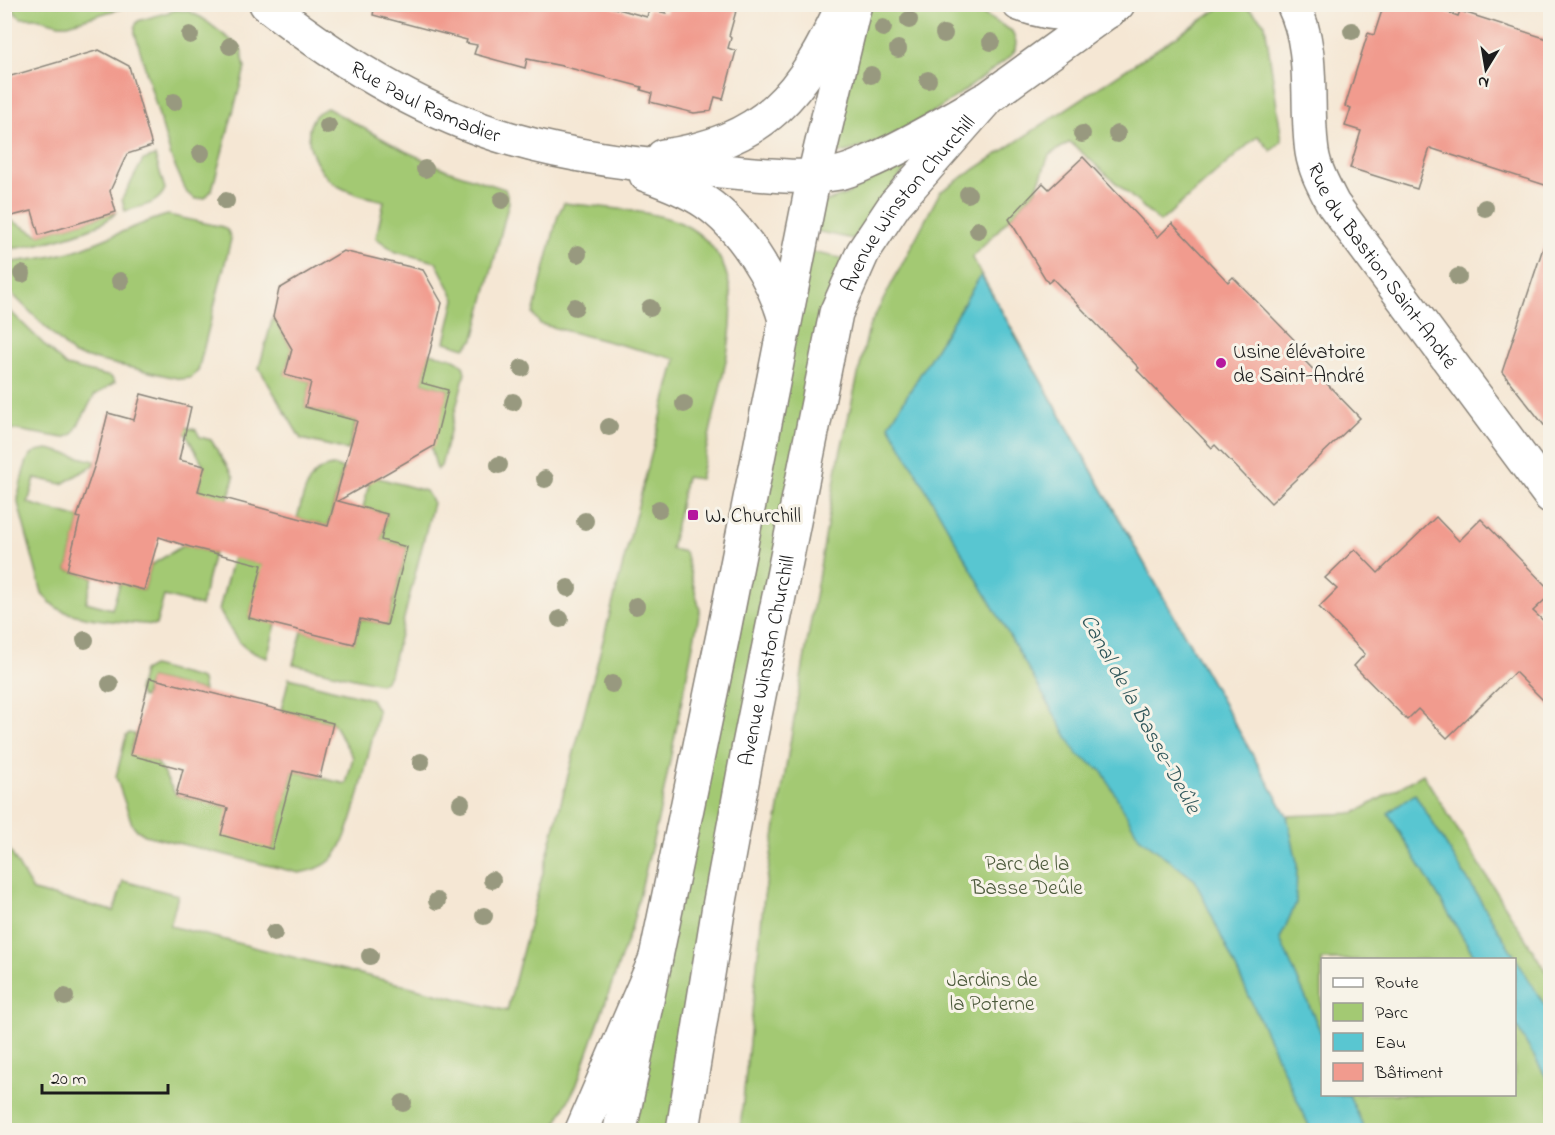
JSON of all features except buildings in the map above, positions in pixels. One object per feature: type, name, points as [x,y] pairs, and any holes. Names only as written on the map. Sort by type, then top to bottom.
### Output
[{"type":"main road","name":"Rue Paul Ramadier","points":[[267,4],[346,61],[422,104],[480,129],[512,139],[602,160],[668,168],[814,176],[841,173],[894,151],[988,98]]},
{"type":"main road","name":"Rue Paul Ramadier","points":[[602,160],[660,156],[702,149],[742,133],[761,121],[779,108],[801,83],[812,67],[843,4]]},
{"type":"main road","points":[[620,1131],[721,647],[814,176],[855,4]]},
{"type":"main road","points":[[1019,4],[1070,15],[1091,15],[1114,8]]},
{"type":"main road","name":"Rue du Bastion Saint-André","points":[[1293,4],[1303,26],[1307,49],[1312,153],[1321,182],[1334,204],[1551,496]]},
{"type":"main road","points":[[988,98],[1114,8]]},
{"type":"main road","name":"Avenue Winston Churchill","points":[[683,1131],[718,912],[748,750],[836,313],[863,252],[895,204],[988,98]]},
{"type":"main road","name":"Rue Paul Ramadier","points":[[602,160],[670,184],[705,202],[717,211],[743,240],[767,277],[780,301],[785,320]]},
{"type":"main road","points":[[582,1131],[656,958]]},
{"type":"green space","points":[[13,4],[132,5],[68,24],[59,24],[36,18],[21,18],[15,13]]},
{"type":"green space","points":[[865,5],[968,5],[1012,31],[1016,42],[1015,50],[1011,56],[928,116],[883,140],[835,154]]},
{"type":"green space","name":"Parc de la Basse Deûle","points":[[1224,5],[1248,8],[1265,24],[1282,141],[1271,151],[1258,136],[1160,222],[1070,142],[1049,155],[1036,190],[972,258],[1287,816],[1355,813],[1423,774],[1550,978],[1550,1130],[740,1130],[764,896],[837,467],[869,327],[940,192]]},
{"type":"green space","points":[[176,10],[188,11],[202,18],[241,48],[245,68],[212,190],[205,198],[196,199],[187,193],[171,157],[135,33],[138,21]]},
{"type":"green space","points":[[327,108],[405,151],[447,170],[505,189],[509,202],[474,339],[465,348],[445,342],[455,299],[436,262],[396,252],[376,238],[384,201],[342,188],[322,172],[312,154],[309,134],[316,115]]},
{"type":"green space","points":[[155,156],[165,189],[154,202],[125,211],[122,199],[143,160]]},
{"type":"green space","points":[[910,158],[912,160],[853,239],[815,231],[820,204],[847,194]]},
{"type":"green space","points":[[564,203],[655,215],[681,223],[703,238],[718,256],[727,276],[731,299],[731,322],[724,371],[700,479],[686,477],[671,549],[685,552],[700,610],[658,820],[632,926],[577,1084],[553,1130],[5,1130],[5,842],[33,891],[114,911],[123,881],[178,895],[170,926],[507,1011],[676,359],[540,324],[533,314],[558,215]]},
{"type":"green space","points":[[116,212],[96,226],[81,232],[47,242],[5,249],[4,214],[6,218],[39,235]]},
{"type":"green space","points":[[168,215],[223,227],[228,231],[231,239],[198,371],[190,378],[181,379],[74,355],[5,287],[5,263],[73,251]]},
{"type":"green space","points":[[811,252],[846,259],[672,1130],[630,1130]]},
{"type":"green space","points":[[4,305],[66,366],[111,377],[115,382],[94,396],[73,434],[64,438],[5,428]]},
{"type":"green space","points":[[273,317],[292,349],[285,374],[311,382],[305,407],[356,421],[348,450],[301,439],[259,368]]},
{"type":"green space","points":[[429,353],[457,360],[465,373],[441,466],[437,470],[431,447],[448,390],[422,383]]},
{"type":"green space","points":[[185,427],[196,430],[200,437],[211,440],[234,477],[221,526],[192,518],[204,466],[184,433]]},
{"type":"green space","points":[[48,449],[95,461],[94,465],[62,484],[35,478],[28,503],[80,518],[67,570],[93,577],[86,602],[112,609],[120,583],[144,590],[151,565],[184,545],[214,553],[201,606],[164,596],[156,625],[79,616],[59,609],[49,602],[42,593],[18,503],[22,479],[30,456]]},
{"type":"green space","points":[[335,466],[343,469],[328,526],[297,518],[304,492],[312,477],[318,471]]},
{"type":"green space","points":[[371,476],[426,491],[433,503],[390,674],[380,684],[293,664],[302,631],[354,643],[360,619],[387,625],[407,547],[381,540],[387,514],[363,508]]},
{"type":"green space","points":[[233,557],[263,565],[249,618],[276,624],[267,658],[249,650],[237,640],[219,610]]},
{"type":"green space","points":[[152,666],[198,678],[202,680],[204,691],[150,678],[144,698],[141,697],[138,691],[143,671]]},
{"type":"green space","points":[[289,678],[371,699],[378,711],[354,811],[340,847],[333,858],[313,870],[299,873],[145,835],[137,830],[132,824],[116,777],[126,736],[129,733],[135,734],[130,754],[157,762],[176,795],[228,808],[272,849],[293,771],[346,784],[353,757],[333,723],[281,710]]},
{"type":"water","name":"Canal de la Basse-Deûle","points":[[981,275],[1287,816],[1297,862],[1296,903],[1280,939],[1321,1033],[1321,1096],[1349,1096],[1365,1130],[1311,1130],[1195,880],[1139,837],[1102,771],[1077,754],[889,425]]},
{"type":"water","points":[[1415,794],[1516,958],[1475,958],[1388,813]]},
{"type":"water","points":[[1516,959],[1550,1014],[1550,1084],[1516,1026]]},
{"type":"place","name":"Usine élévatoire de Saint-André","points":[[1221,363]]},
{"type":"place","name":"W. Churchill","points":[[693,515]]},
{"type":"park label","name":"Jardins de la Poterne","points":[[992,991]]}]
